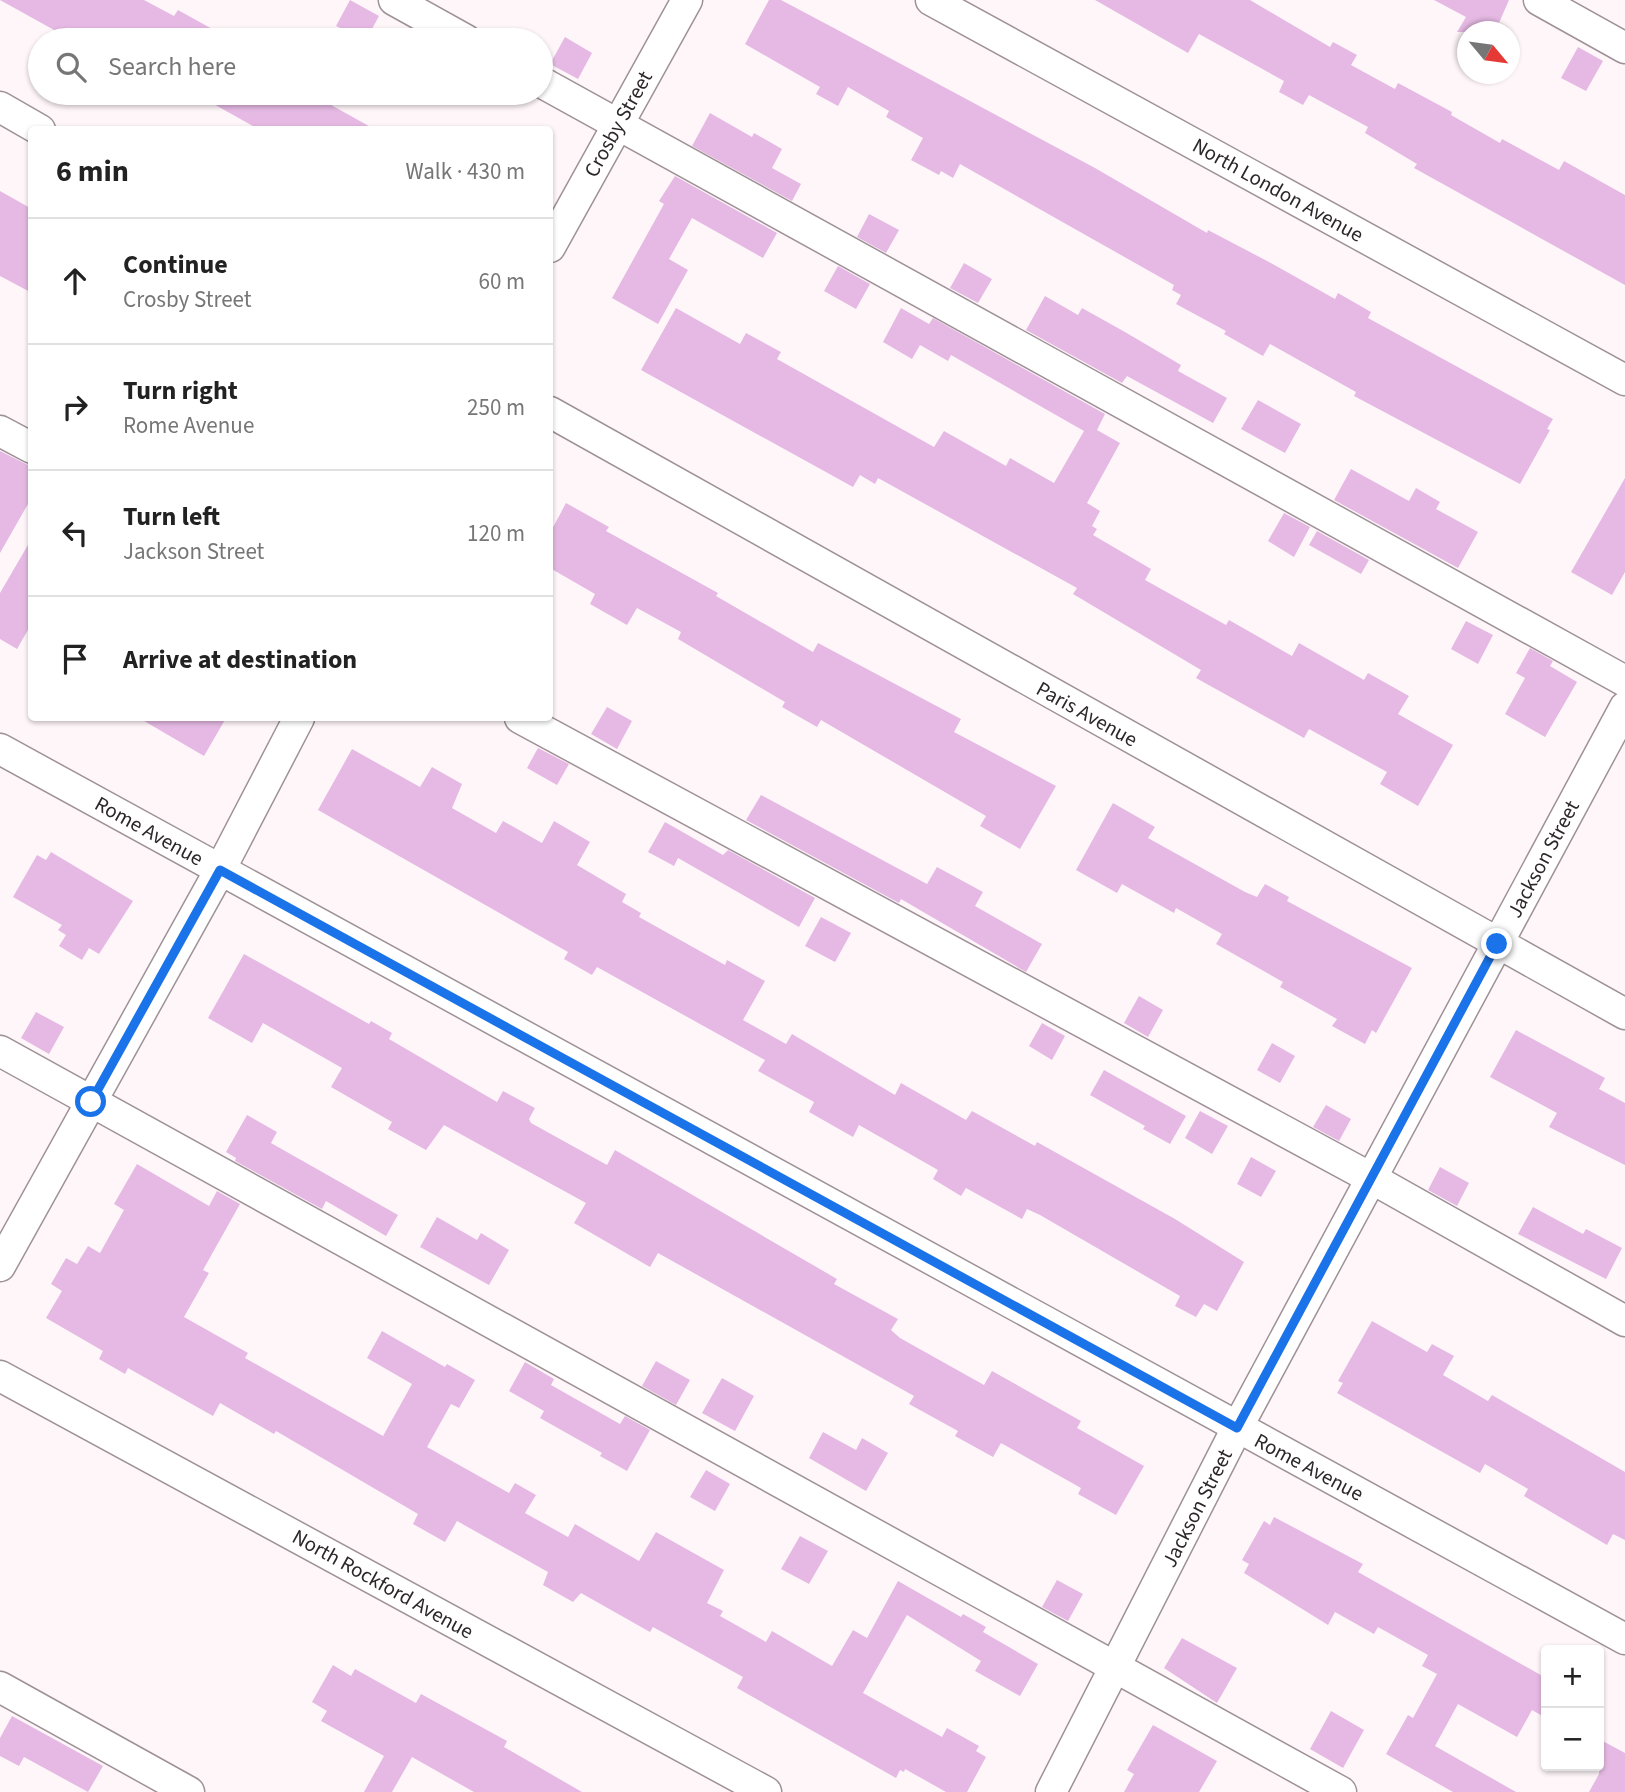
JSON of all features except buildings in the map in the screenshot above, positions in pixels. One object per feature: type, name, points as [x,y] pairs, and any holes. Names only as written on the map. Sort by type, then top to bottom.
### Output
[{"type":"street","points":[[394,0],[444,28]]},
{"type":"street","name":"Crosby Street","points":[[553,242],[687,0]]},
{"type":"street","name":"North London Avenue","points":[[931,0],[1625,380]]},
{"type":"street","points":[[1539,0],[1625,48]]},
{"type":"street","points":[[553,89],[1625,681]]},
{"type":"street","points":[[0,107],[33,126]]},
{"type":"street","name":"Paris Avenue","points":[[553,414],[1625,1014]]},
{"type":"street","points":[[0,431],[28,447]]},
{"type":"street","name":"Jackson Street","points":[[1051,1792],[1237,1428],[1625,707]]},
{"type":"street","points":[[0,1266],[220,870],[297,721]]},
{"type":"street","points":[[526,721],[1371,1178],[1625,1321]]},
{"type":"street","name":"Rome Avenue","points":[[0,748],[1625,1639]]},
{"type":"street","points":[[0,1051],[1115,1670],[1340,1792]]},
{"type":"street","name":"North Rockford Avenue","points":[[0,1376],[766,1792]]},
{"type":"street","points":[[0,1688],[189,1792]]},
{"type":"route","points":[[91,1102],[220,870],[1237,1428],[1497,944]]}]
